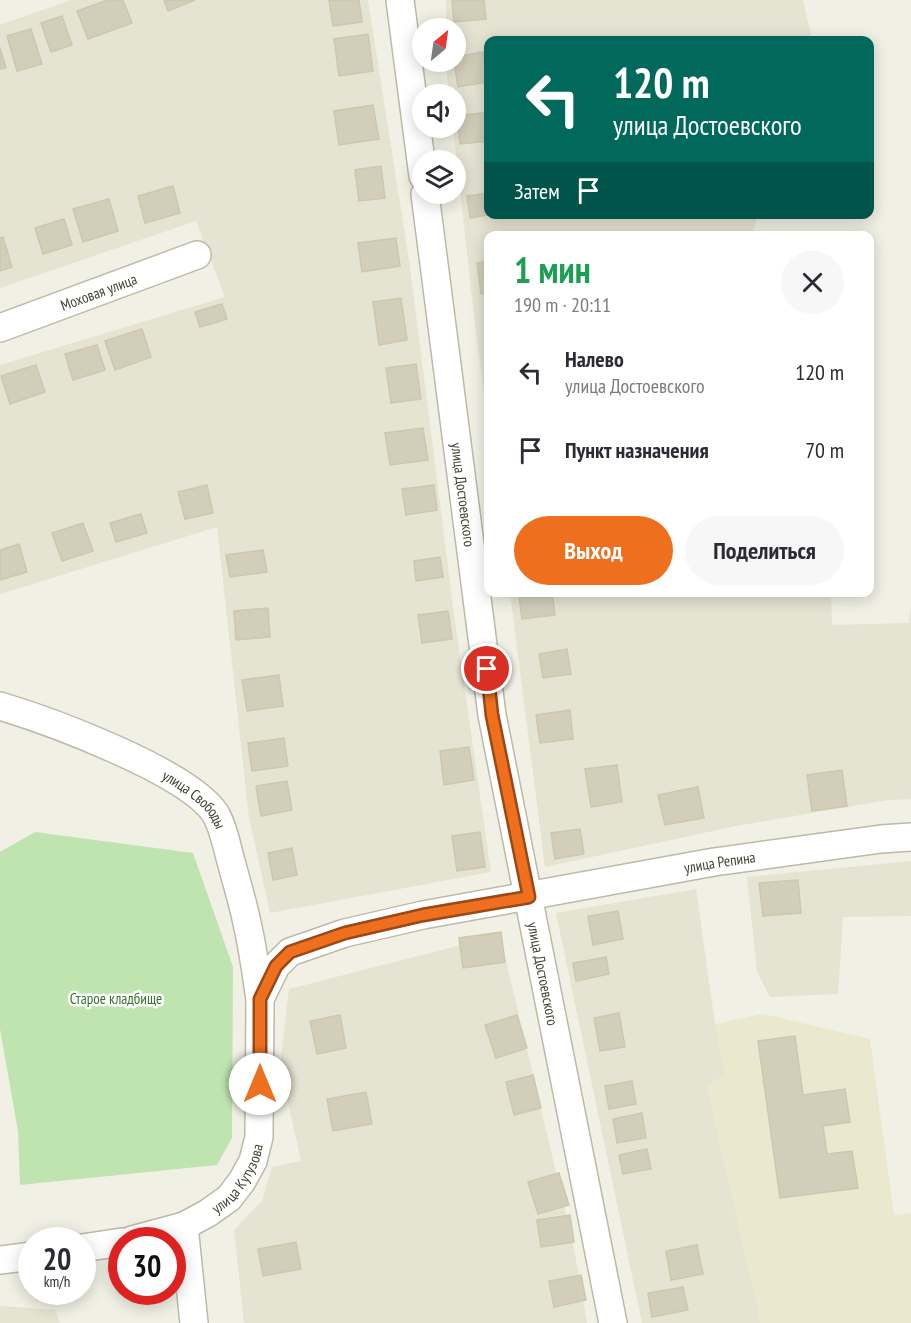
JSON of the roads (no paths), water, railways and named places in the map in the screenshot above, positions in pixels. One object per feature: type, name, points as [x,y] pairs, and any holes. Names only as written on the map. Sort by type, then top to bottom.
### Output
[{"type":"street","points":[[400,0],[420,150]]},
{"type":"street","name":"улица Достоевского","points":[[426,204],[492,715],[613,1323]]},
{"type":"street","name":"Моховая улица","points":[[0,328],[196,255]]},
{"type":"street","name":"улица Свободы","points":[[0,706],[30,715],[121,753],[159,771],[203,800],[215,814],[223,832],[247,923],[260,999]]},
{"type":"street","name":"улица Репина","points":[[529,897],[714,862],[911,837]]},
{"type":"street","points":[[247,923],[290,952],[345,933],[423,915],[529,897]]},
{"type":"street","name":"улица Кутузова","points":[[180,1227],[208,1213],[228,1198],[242,1181],[253,1161],[259,1137],[260,999],[276,966],[290,952]]},
{"type":"street","points":[[184,1226],[194,1323]]},
{"type":"street","points":[[0,1260],[18,1258]]},
{"type":"park label","name":"Старое кладбище","points":[[116,998]]}]
